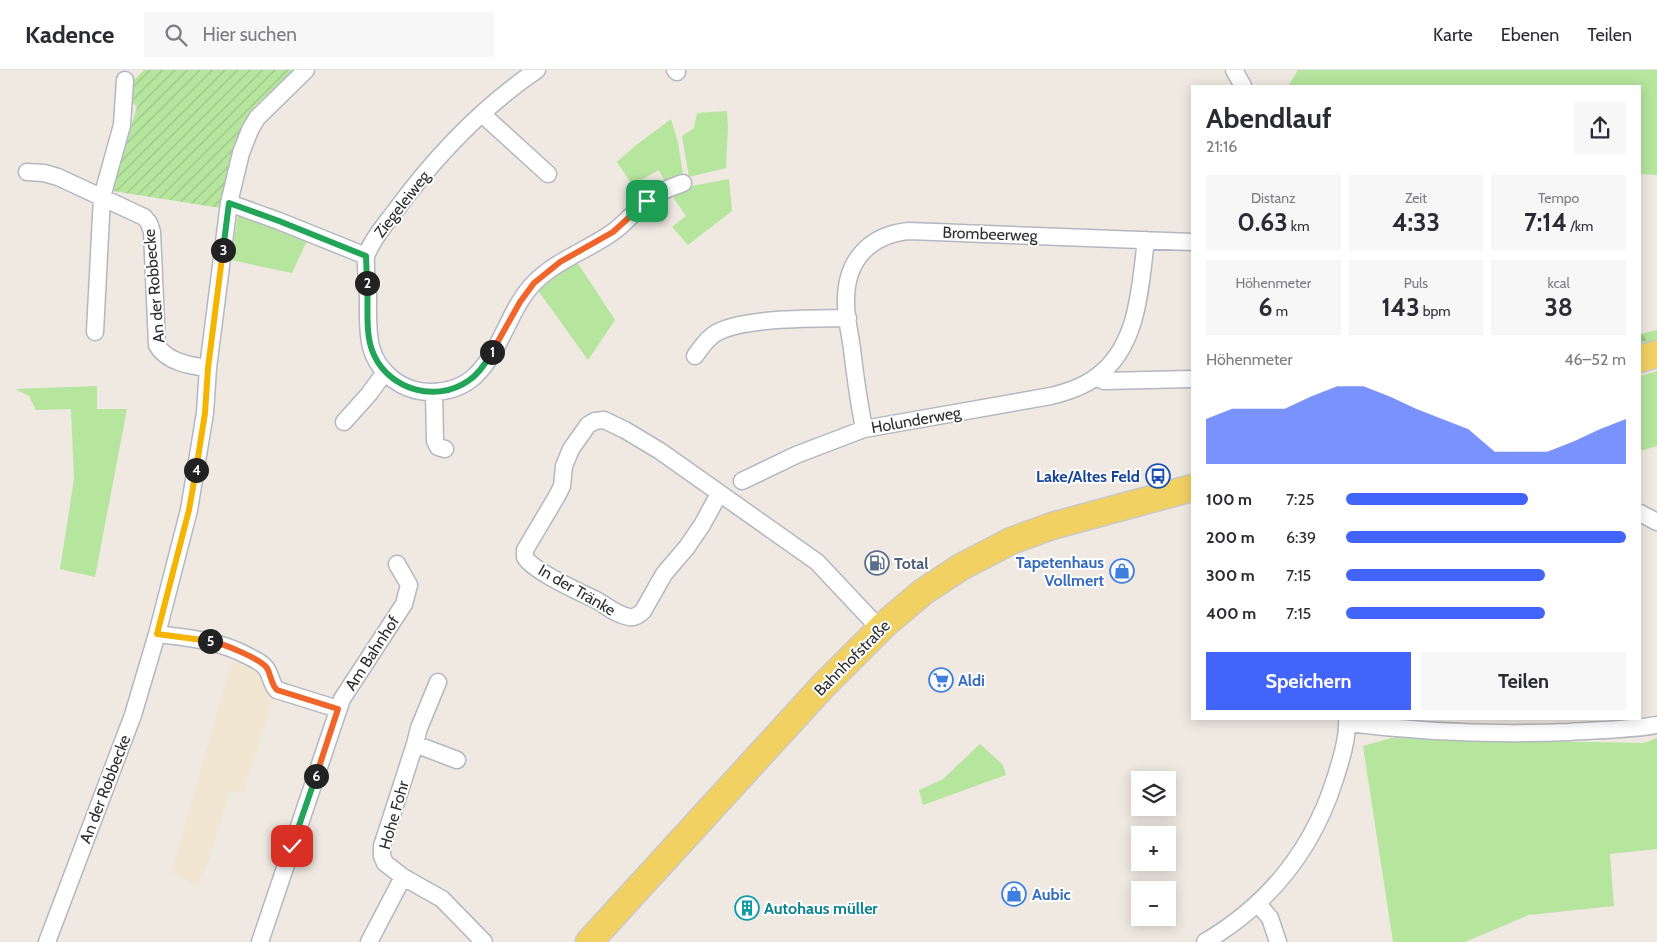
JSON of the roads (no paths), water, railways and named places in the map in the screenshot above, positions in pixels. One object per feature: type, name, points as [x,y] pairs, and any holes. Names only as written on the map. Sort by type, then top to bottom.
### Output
[{"type":"main road","points":[[1641,359],[1657,354]]},
{"type":"main road","name":"Bahnhofstraße","points":[[589,942],[796,715],[880,629],[942,578],[1011,541],[1052,526],[1191,488]]},
{"type":"street","name":"An der Robbecke","points":[[47,942],[133,715],[157,634],[189,510],[205,413],[208,368],[229,203],[241,153],[250,130],[264,111],[306,70]]},
{"type":"street","name":"Ziegeleiweg","points":[[229,203],[366,256],[373,242],[406,195],[440,157],[482,114],[537,70]]},
{"type":"street","points":[[1234,70],[1242,85]]},
{"type":"street","points":[[95,332],[102,197],[124,116],[125,80]]},
{"type":"street","points":[[482,114],[548,174]]},
{"type":"street","name":"An der Robbecke","points":[[27,172],[58,177],[144,217],[149,222],[152,232],[156,337],[160,351],[192,366],[208,368]]},
{"type":"street","points":[[366,256],[369,335],[374,356],[385,372],[401,385],[434,392],[460,386],[474,377],[494,351],[527,290],[540,277],[560,262],[613,232],[654,196],[683,183]]},
{"type":"street","name":"Brombeerweg","points":[[864,428],[858,399],[846,302],[848,284],[858,256],[876,240],[896,232],[948,232],[1191,242]]},
{"type":"street","name":"Holunderweg","points":[[742,481],[796,455],[864,428],[1051,396],[1072,390],[1096,378],[1118,355],[1129,333],[1138,296],[1146,240]]},
{"type":"street","points":[[695,356],[706,341],[716,333],[730,327],[753,323],[848,318]]},
{"type":"street","points":[[344,422],[369,394],[385,372]]},
{"type":"street","points":[[1096,378],[1104,381],[1191,379]]},
{"type":"street","points":[[434,392],[435,441],[438,446],[444,449]]},
{"type":"street","name":"In der Tränke","points":[[719,494],[702,525],[687,547],[664,574],[643,611],[638,616],[632,618],[621,615],[563,584],[526,559],[525,550],[562,486],[567,457],[588,425],[595,421],[604,420],[625,430],[667,456],[817,562],[880,629]]},
{"type":"street","points":[[1641,514],[1657,522]]},
{"type":"street","name":"Am Bahnhof","points":[[260,942],[342,699],[404,604],[409,585],[397,564]]},
{"type":"street","points":[[157,634],[214,642],[231,647],[267,668],[277,690],[338,709]]},
{"type":"street","name":"Hohe Fohr","points":[[438,682],[419,728],[382,846],[382,856],[385,863],[403,877],[442,899],[484,942]]},
{"type":"street","points":[[1205,942],[1241,919],[1258,904],[1298,857],[1315,830],[1324,811],[1339,767],[1347,721],[1425,731],[1531,733],[1657,725]]},
{"type":"street","points":[[415,744],[457,760]]},
{"type":"street","points":[[369,942],[403,877]]},
{"type":"street","points":[[1258,904],[1270,918],[1278,942]]},
{"type":"place","name":"Lake/Altes Feld","points":[[1158,476]]},
{"type":"place","name":"Total","points":[[877,563]]},
{"type":"place","name":"Tapetenhaus Vollmert","points":[[1122,571]]},
{"type":"place","name":"Aldi","points":[[941,680]]},
{"type":"place","name":"Aubic","points":[[1014,894]]},
{"type":"place","name":"Autohaus müller","points":[[747,908]]}]
